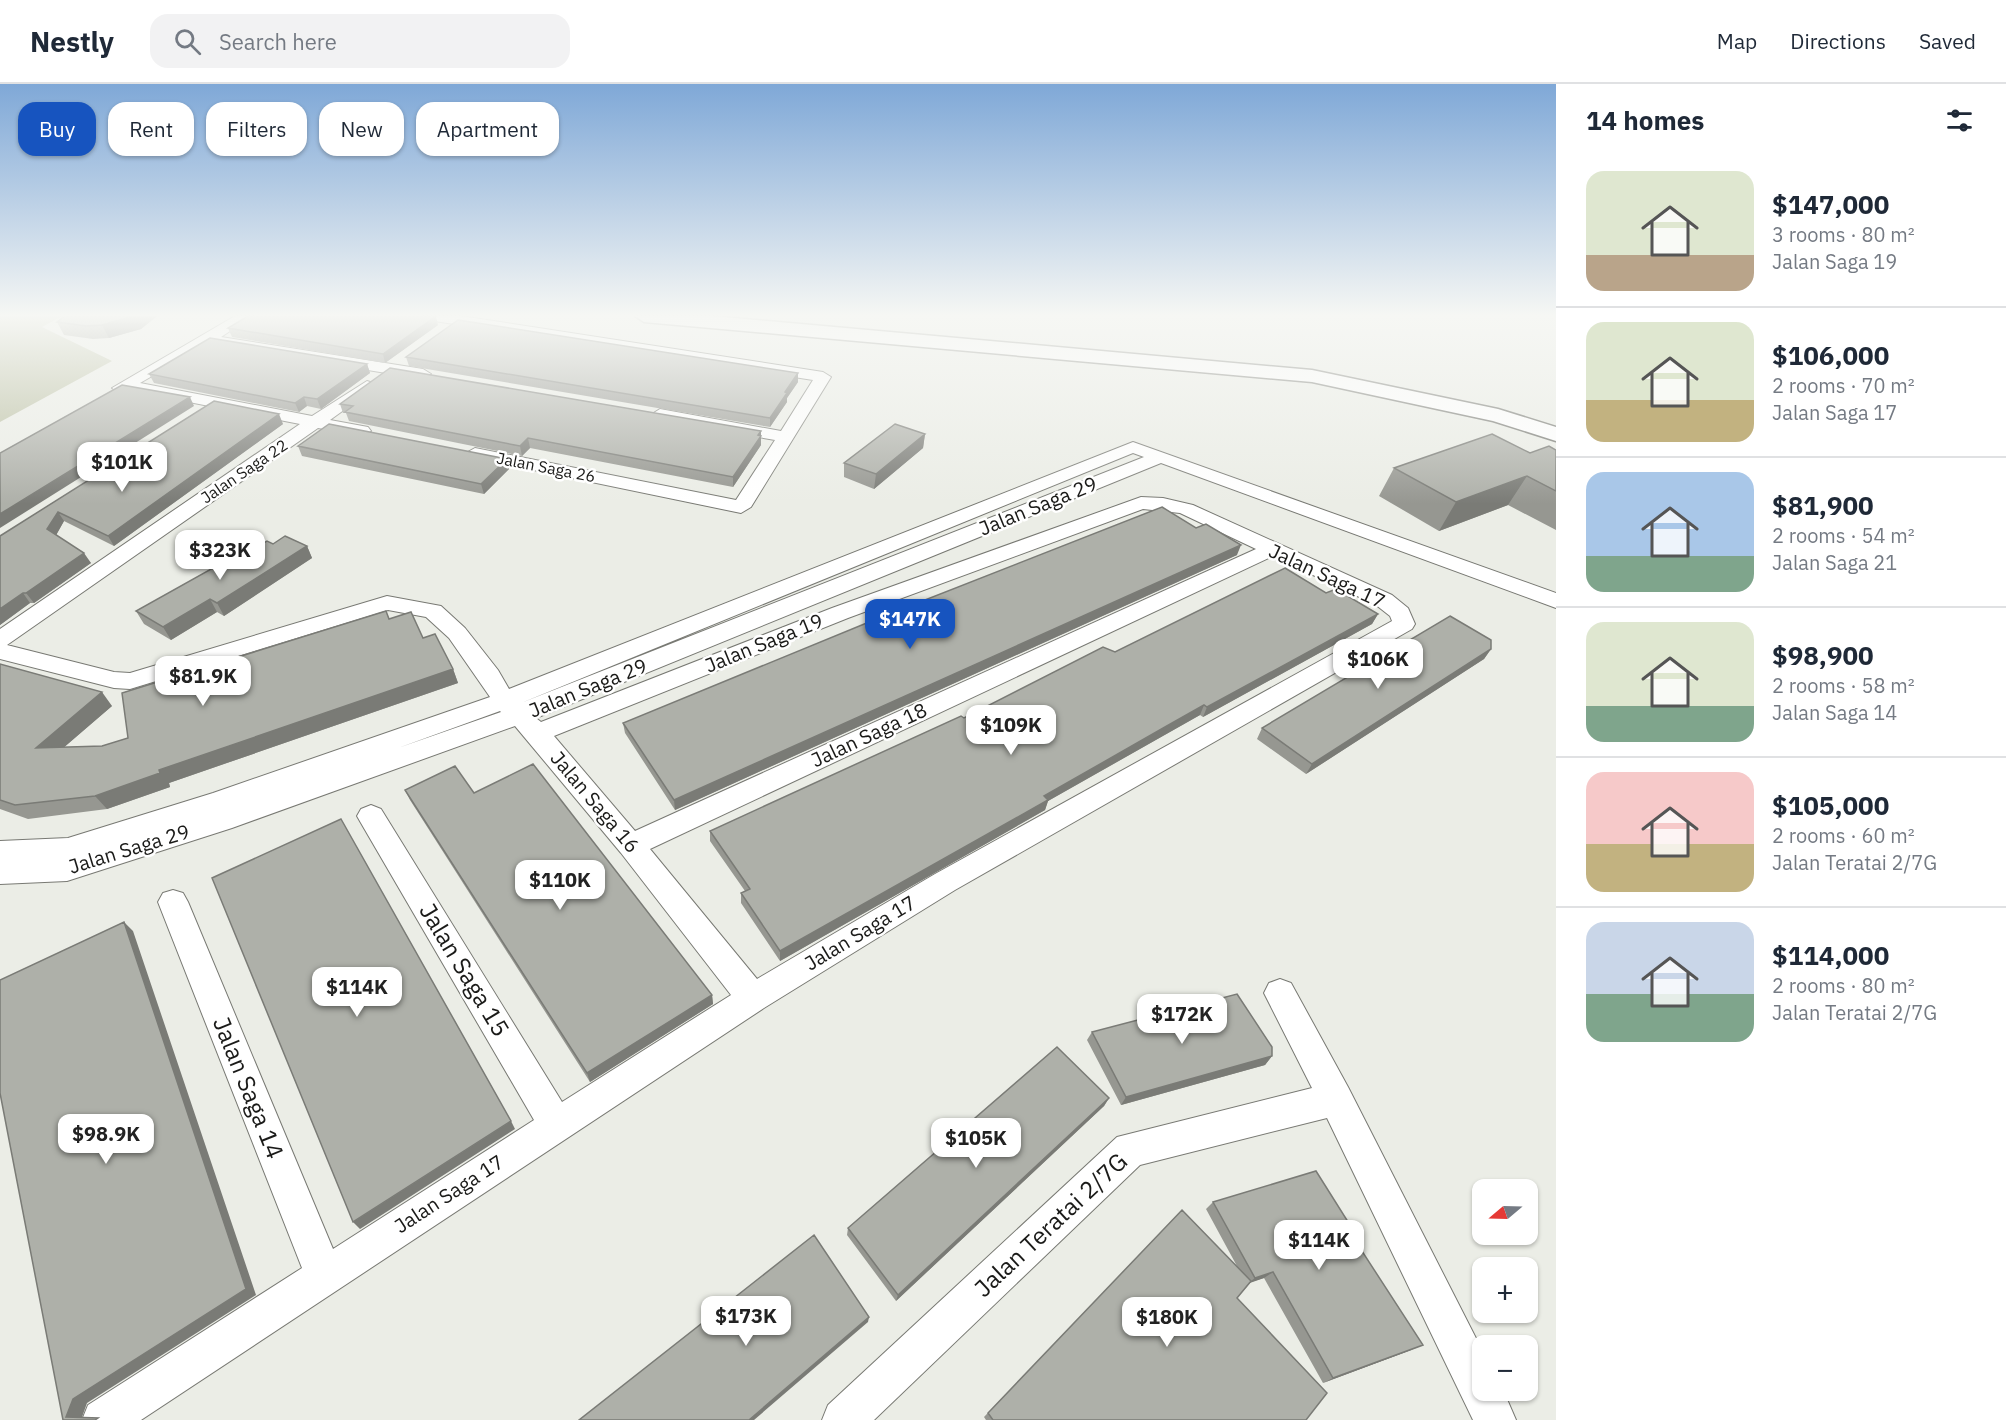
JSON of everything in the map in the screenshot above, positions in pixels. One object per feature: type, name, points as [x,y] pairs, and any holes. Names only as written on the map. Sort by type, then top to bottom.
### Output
[{"type":"highway","points":[[1323,378],[1487,413],[1556,434]]},
{"type":"highway","points":[[1428,381],[1556,417]]},
{"type":"street","points":[[109,394],[138,378]]},
{"type":"street","name":"Jalan Saga 22","points":[[0,640],[154,531],[378,378]]},
{"type":"street","points":[[641,411],[787,436],[822,378]]},
{"type":"street","points":[[126,385],[384,435]]},
{"type":"street","points":[[199,414],[216,402]]},
{"type":"street","name":"Jalan Saga 26","points":[[454,449],[741,507],[787,436]]},
{"type":"street","name":"Jalan Saga 29","points":[[0,852],[68,849],[220,801],[520,716],[1128,448],[1157,459]]},
{"type":"street","points":[[1157,459],[1556,601]]},
{"type":"street","points":[[1157,459],[1556,611]]},
{"type":"street","name":"Jalan Saga 29","points":[[0,872],[67,869],[222,820],[520,716],[1157,459]]},
{"type":"street","name":"Jalan Saga 19","points":[[520,716],[1141,503],[1163,504]]},
{"type":"street","name":"Jalan Saga 17","points":[[103,1420],[753,998],[945,882],[1404,624],[1400,613],[1384,600],[1270,550],[1186,509],[1163,504]]},
{"type":"street","name":"Jalan Saga 18","points":[[631,844],[1270,550]]},
{"type":"street","name":"Jalan Saga 16","points":[[0,651],[114,680],[130,681],[387,603],[433,611],[458,633],[520,716],[631,844],[753,998]]},
{"type":"street","name":"Jalan Saga 15","points":[[371,816],[556,1125]]},
{"type":"street","name":"Jalan Saga 14","points":[[172,902],[324,1275]]},
{"type":"street","points":[[1280,993],[1336,1099],[1495,1420]]},
{"type":"street","name":"Jalan Teratai 2/7G","points":[[843,1420],[1130,1150],[1336,1099]]},
{"type":"green space","points":[[0,378],[80,378],[0,422]]},
{"type":"building","points":[[171,378],[347,378],[317,399],[304,397],[295,403]]},
{"type":"building","points":[[376,378],[451,378],[761,431],[758,435],[761,436],[733,477],[528,438],[520,446],[345,412],[353,406],[340,404]]},
{"type":"building","points":[[533,378],[794,378],[770,418]]},
{"type":"building","points":[[122,385],[190,397],[0,514],[0,453]]},
{"type":"building","points":[[214,401],[279,414],[108,536],[58,512],[47,529],[84,553],[0,609],[0,536]]},
{"type":"building","points":[[329,424],[507,459],[481,484],[298,446]]},
{"type":"building","points":[[895,424],[925,434],[876,474],[844,463]]},
{"type":"building","points":[[1492,434],[1530,453],[1549,446],[1556,450],[1556,491],[1527,476],[1456,502],[1394,468]]},
{"type":"building","points":[[1162,507],[1196,528],[1206,524],[1241,545],[674,800],[623,723],[874,620]]},
{"type":"building","points":[[285,536],[307,546],[217,603],[210,599],[163,627],[136,611],[220,564],[225,566],[267,541],[273,544]]},
{"type":"building","points":[[1285,568],[1326,593],[1336,589],[1378,614],[1207,707],[1204,705],[1044,796],[1048,800],[780,951],[741,893],[750,889],[710,831],[961,716],[964,718],[1103,647],[1115,652]]},
{"type":"building","points":[[386,611],[389,619],[411,612],[423,638],[435,634],[453,669],[159,770],[160,773],[95,796],[15,805],[0,800],[0,664],[102,692],[36,748],[102,746],[128,738],[122,693]]},
{"type":"building","points":[[1450,616],[1491,640],[1491,649],[1312,764],[1262,728]]},
{"type":"building","points":[[533,764],[712,995],[587,1073],[405,790],[455,766],[474,793]]},
{"type":"building","points":[[341,819],[511,1121],[353,1222],[212,878]]},
{"type":"building","points":[[124,922],[246,1289],[73,1399],[66,1417],[98,1418],[95,1420],[63,1420],[0,1093],[0,980]]},
{"type":"building","points":[[1237,994],[1272,1047],[1272,1056],[1126,1097],[1092,1032]]},
{"type":"building","points":[[1057,1047],[1109,1098],[898,1295],[848,1228]]},
{"type":"building","points":[[1316,1171],[1362,1244],[1358,1245],[1423,1345],[1333,1378],[1273,1272],[1255,1278],[1213,1202]]},
{"type":"building","points":[[1182,1210],[1251,1281],[1237,1298],[1327,1393],[1306,1420],[993,1420],[988,1413]]},
{"type":"building","points":[[814,1235],[869,1317],[749,1420],[579,1420]]}]
